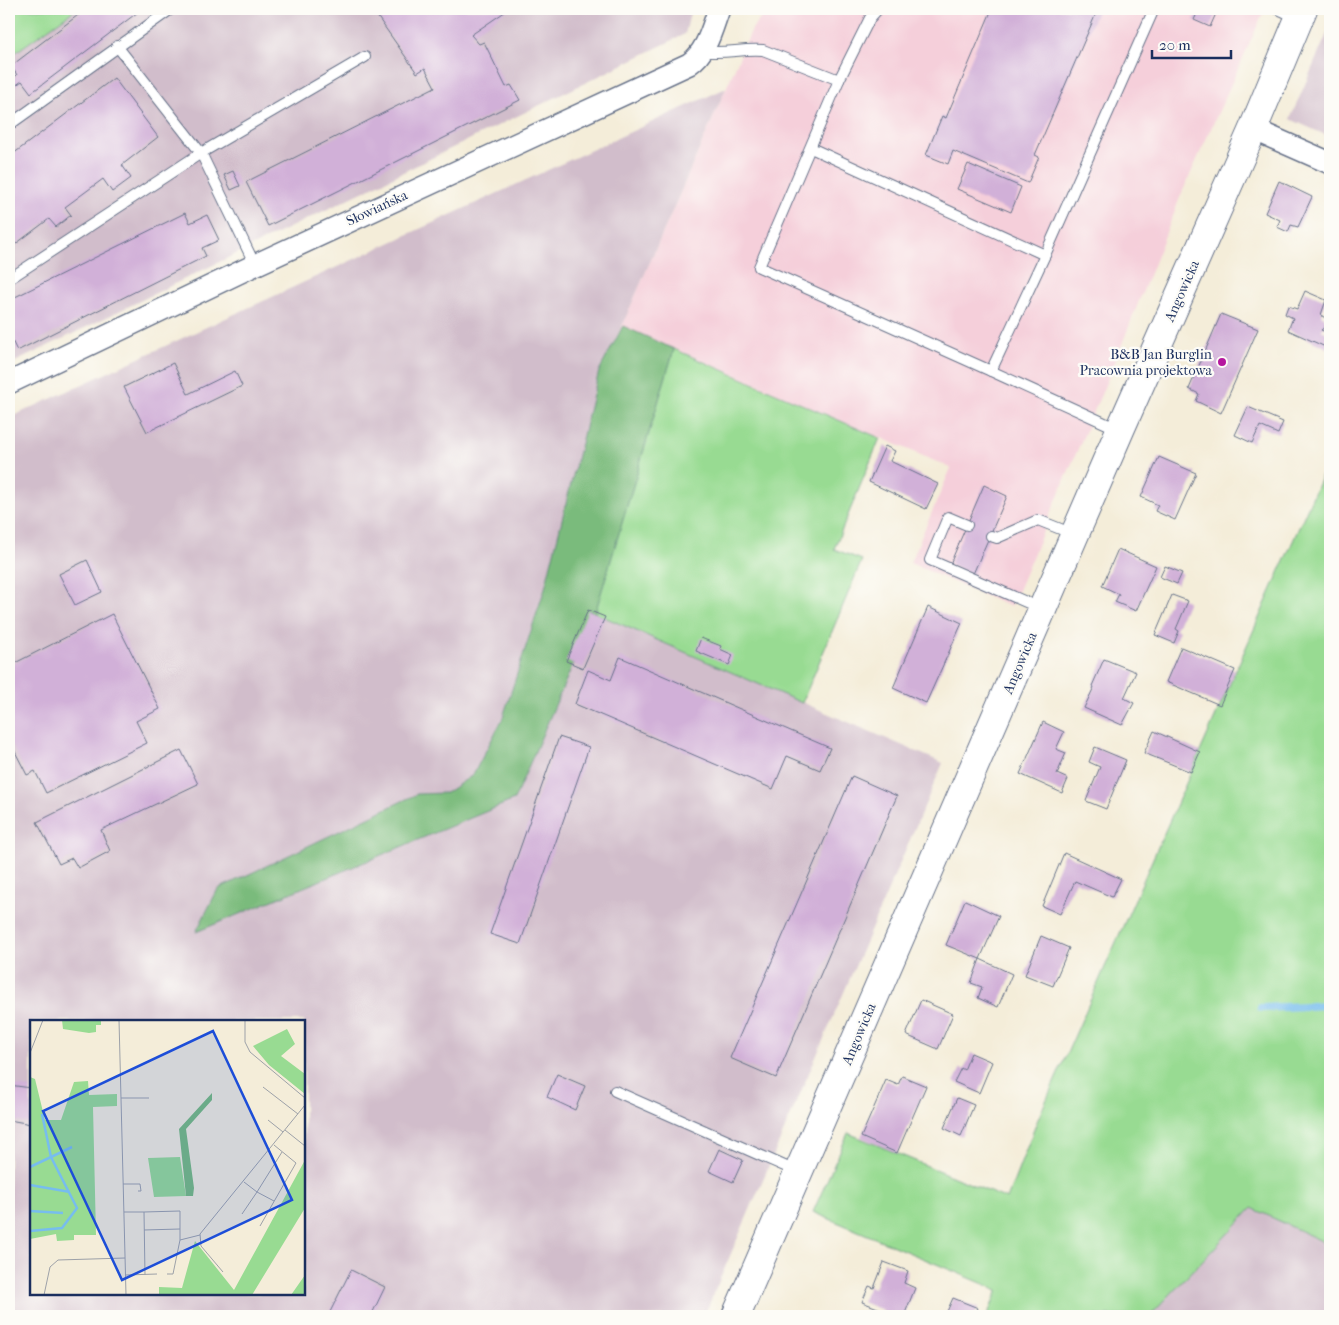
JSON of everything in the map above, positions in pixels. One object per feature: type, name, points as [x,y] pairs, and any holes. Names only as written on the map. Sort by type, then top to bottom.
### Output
[{"type":"street","points":[[703,51],[719,9]]},
{"type":"street","name":"Angowicka","points":[[736,1316],[1120,430],[1253,129],[1294,12]]},
{"type":"street","name":"Słowiańska","points":[[9,382],[255,264],[689,64],[697,59],[703,51]]},
{"type":"street","points":[[1253,129],[1330,163]]},
{"type":"lane","points":[[9,125],[171,9]]},
{"type":"lane","points":[[878,9],[870,18],[839,80],[759,267],[1120,430]]},
{"type":"lane","points":[[991,371],[1045,255],[1154,9]]},
{"type":"lane","points":[[117,46],[201,153],[255,264]]},
{"type":"lane","points":[[703,51],[718,53],[753,49],[762,50],[839,80]]},
{"type":"lane","points":[[9,278],[201,153],[365,57]]},
{"type":"lane","points":[[811,148],[1045,255]]},
{"type":"lane","points":[[966,525],[948,517],[930,560],[1043,610]]},
{"type":"lane","points":[[991,536],[997,538],[1038,520],[1075,535]]},
{"type":"lane","points":[[615,1091],[799,1172]]},
{"type":"shaded area","points":[[76,9],[691,9],[685,34],[9,365],[9,57]]},
{"type":"shaded area","points":[[768,9],[1265,9],[1181,195],[1114,364],[1011,607],[910,563],[951,468],[622,326],[752,29]]},
{"type":"shaded area","points":[[1330,27],[1330,137],[1290,119]]},
{"type":"shaded area","points":[[726,88],[622,326],[599,371],[545,588],[502,720],[473,775],[446,793],[417,794],[514,800],[542,734],[588,610],[943,763],[704,1316],[9,1316],[9,418]]},
{"type":"shaded area","points":[[1252,1208],[1330,1245],[1330,1316],[1150,1316]]},
{"type":"green space","points":[[9,9],[76,9],[9,57]]},
{"type":"green space","points":[[623,326],[674,349],[595,613],[589,610],[573,664],[514,800],[196,932],[218,889],[417,794],[446,793],[473,775],[502,720],[545,588],[599,371]]},
{"type":"green space","points":[[674,349],[880,438],[834,549],[862,560],[802,703],[595,613]]},
{"type":"green space","points":[[1330,457],[1330,1245],[1252,1208],[1150,1316],[987,1316],[998,1290],[813,1212],[848,1133],[1007,1199],[1038,1119]]},
{"type":"building","points":[[86,9],[142,9],[31,93],[22,81],[15,86],[10,80],[17,75],[11,66]]},
{"type":"building","points":[[372,9],[509,9],[471,35],[479,44],[484,42],[506,87],[511,85],[520,100],[268,226],[246,182],[435,87],[425,68],[417,73]]},
{"type":"building","points":[[992,9],[1098,9],[1035,155],[1039,157],[1028,183],[953,151],[948,164],[926,155],[942,116],[946,118]]},
{"type":"building","points":[[1199,9],[1218,9],[1210,27],[1194,20]]},
{"type":"building","points":[[114,78],[158,137],[122,165],[131,178],[112,192],[103,179],[65,207],[71,215],[56,227],[49,219],[9,249],[9,157]]},
{"type":"building","points":[[968,164],[1021,187],[1011,212],[957,189]]},
{"type":"building","points":[[233,171],[240,186],[231,190],[224,175]]},
{"type":"building","points":[[1279,181],[1312,197],[1298,227],[1291,225],[1288,232],[1277,227],[1280,220],[1265,213]]},
{"type":"building","points":[[185,213],[190,223],[207,215],[219,240],[202,248],[206,256],[17,351],[9,334],[9,300]]},
{"type":"building","points":[[1305,291],[1326,300],[1321,315],[1328,320],[1326,326],[1321,330],[1330,334],[1330,349],[1288,330],[1293,318],[1285,314],[1288,306],[1297,309]]},
{"type":"building","name":"B&B Jan Burglin Pracownia projektowa","points":[[1221,314],[1258,329],[1221,413],[1196,401],[1199,394],[1189,389]]},
{"type":"building","points":[[173,363],[188,394],[235,371],[242,386],[147,432],[124,387]]},
{"type":"building","points":[[1248,407],[1283,422],[1278,434],[1260,426],[1252,443],[1235,435]]},
{"type":"building","points":[[885,446],[895,451],[890,461],[938,484],[926,509],[869,482]]},
{"type":"building","points":[[1159,457],[1196,473],[1175,520],[1155,511],[1158,505],[1141,497]]},
{"type":"building","points":[[984,485],[1007,496],[973,574],[950,564]]},
{"type":"building","points":[[1118,549],[1156,566],[1136,611],[1115,602],[1119,594],[1102,586]]},
{"type":"building","points":[[87,560],[102,592],[75,605],[59,574]]},
{"type":"building","points":[[1165,566],[1182,573],[1177,584],[1160,577]]},
{"type":"building","points":[[1172,595],[1188,601],[1176,629],[1179,631],[1174,643],[1155,635]]},
{"type":"building","points":[[928,607],[962,623],[926,703],[893,688]]},
{"type":"building","points":[[588,610],[605,617],[583,668],[566,661]]},
{"type":"building","points":[[112,614],[160,709],[136,721],[147,743],[46,793],[35,771],[27,775],[9,740],[9,666]]},
{"type":"building","points":[[701,638],[721,646],[720,649],[733,655],[729,665],[696,651]]},
{"type":"building","points":[[1181,647],[1235,670],[1220,705],[1166,682]]},
{"type":"building","points":[[620,657],[830,748],[820,770],[787,756],[773,789],[575,704],[588,670],[611,680]]},
{"type":"building","points":[[1104,659],[1136,672],[1124,698],[1134,703],[1122,725],[1084,708]]},
{"type":"building","points":[[1043,722],[1064,732],[1056,749],[1066,753],[1057,774],[1068,779],[1062,793],[1020,774]]},
{"type":"building","points":[[1154,731],[1200,752],[1191,772],[1144,753]]},
{"type":"building","points":[[559,737],[589,747],[520,944],[490,934]]},
{"type":"building","points":[[1095,747],[1126,760],[1106,809],[1086,801],[1100,767],[1089,762]]},
{"type":"building","points":[[181,750],[198,784],[101,830],[110,851],[78,868],[72,858],[59,864],[37,822]]},
{"type":"building","points":[[852,776],[897,796],[776,1078],[730,1058]]},
{"type":"building","points":[[1064,853],[1121,879],[1112,897],[1075,881],[1060,914],[1042,906]]},
{"type":"building","points":[[965,900],[999,916],[980,959],[946,945]]},
{"type":"building","points":[[1041,936],[1069,948],[1053,986],[1025,975]]},
{"type":"building","points":[[980,959],[1012,974],[998,1007],[978,998],[982,987],[971,983]]},
{"type":"building","points":[[921,1000],[953,1014],[938,1049],[906,1035]]},
{"type":"building","points":[[971,1053],[992,1062],[979,1093],[954,1082],[961,1068],[964,1070]]},
{"type":"building","points":[[557,1074],[585,1086],[575,1110],[547,1097]]},
{"type":"building","points":[[902,1076],[926,1086],[897,1153],[861,1137],[886,1080],[898,1085]]},
{"type":"building","points":[[9,1085],[30,1088],[30,1124],[9,1120]]},
{"type":"building","points":[[957,1098],[974,1105],[961,1136],[944,1128]]},
{"type":"building","points":[[719,1149],[743,1160],[733,1182],[709,1171]]},
{"type":"building","points":[[884,1262],[908,1271],[904,1283],[915,1288],[904,1316],[881,1316],[883,1310],[862,1302],[869,1286],[874,1288]]},
{"type":"building","points":[[351,1270],[385,1287],[371,1316],[328,1316]]},
{"type":"building","points":[[953,1298],[978,1308],[974,1316],[945,1316]]},
{"type":"waterway","points":[[1261,1008],[1330,1005]]},
{"type":"place","name":"B&B Jan Burglin Pracownia projektowa","points":[[1222,362]]}]
